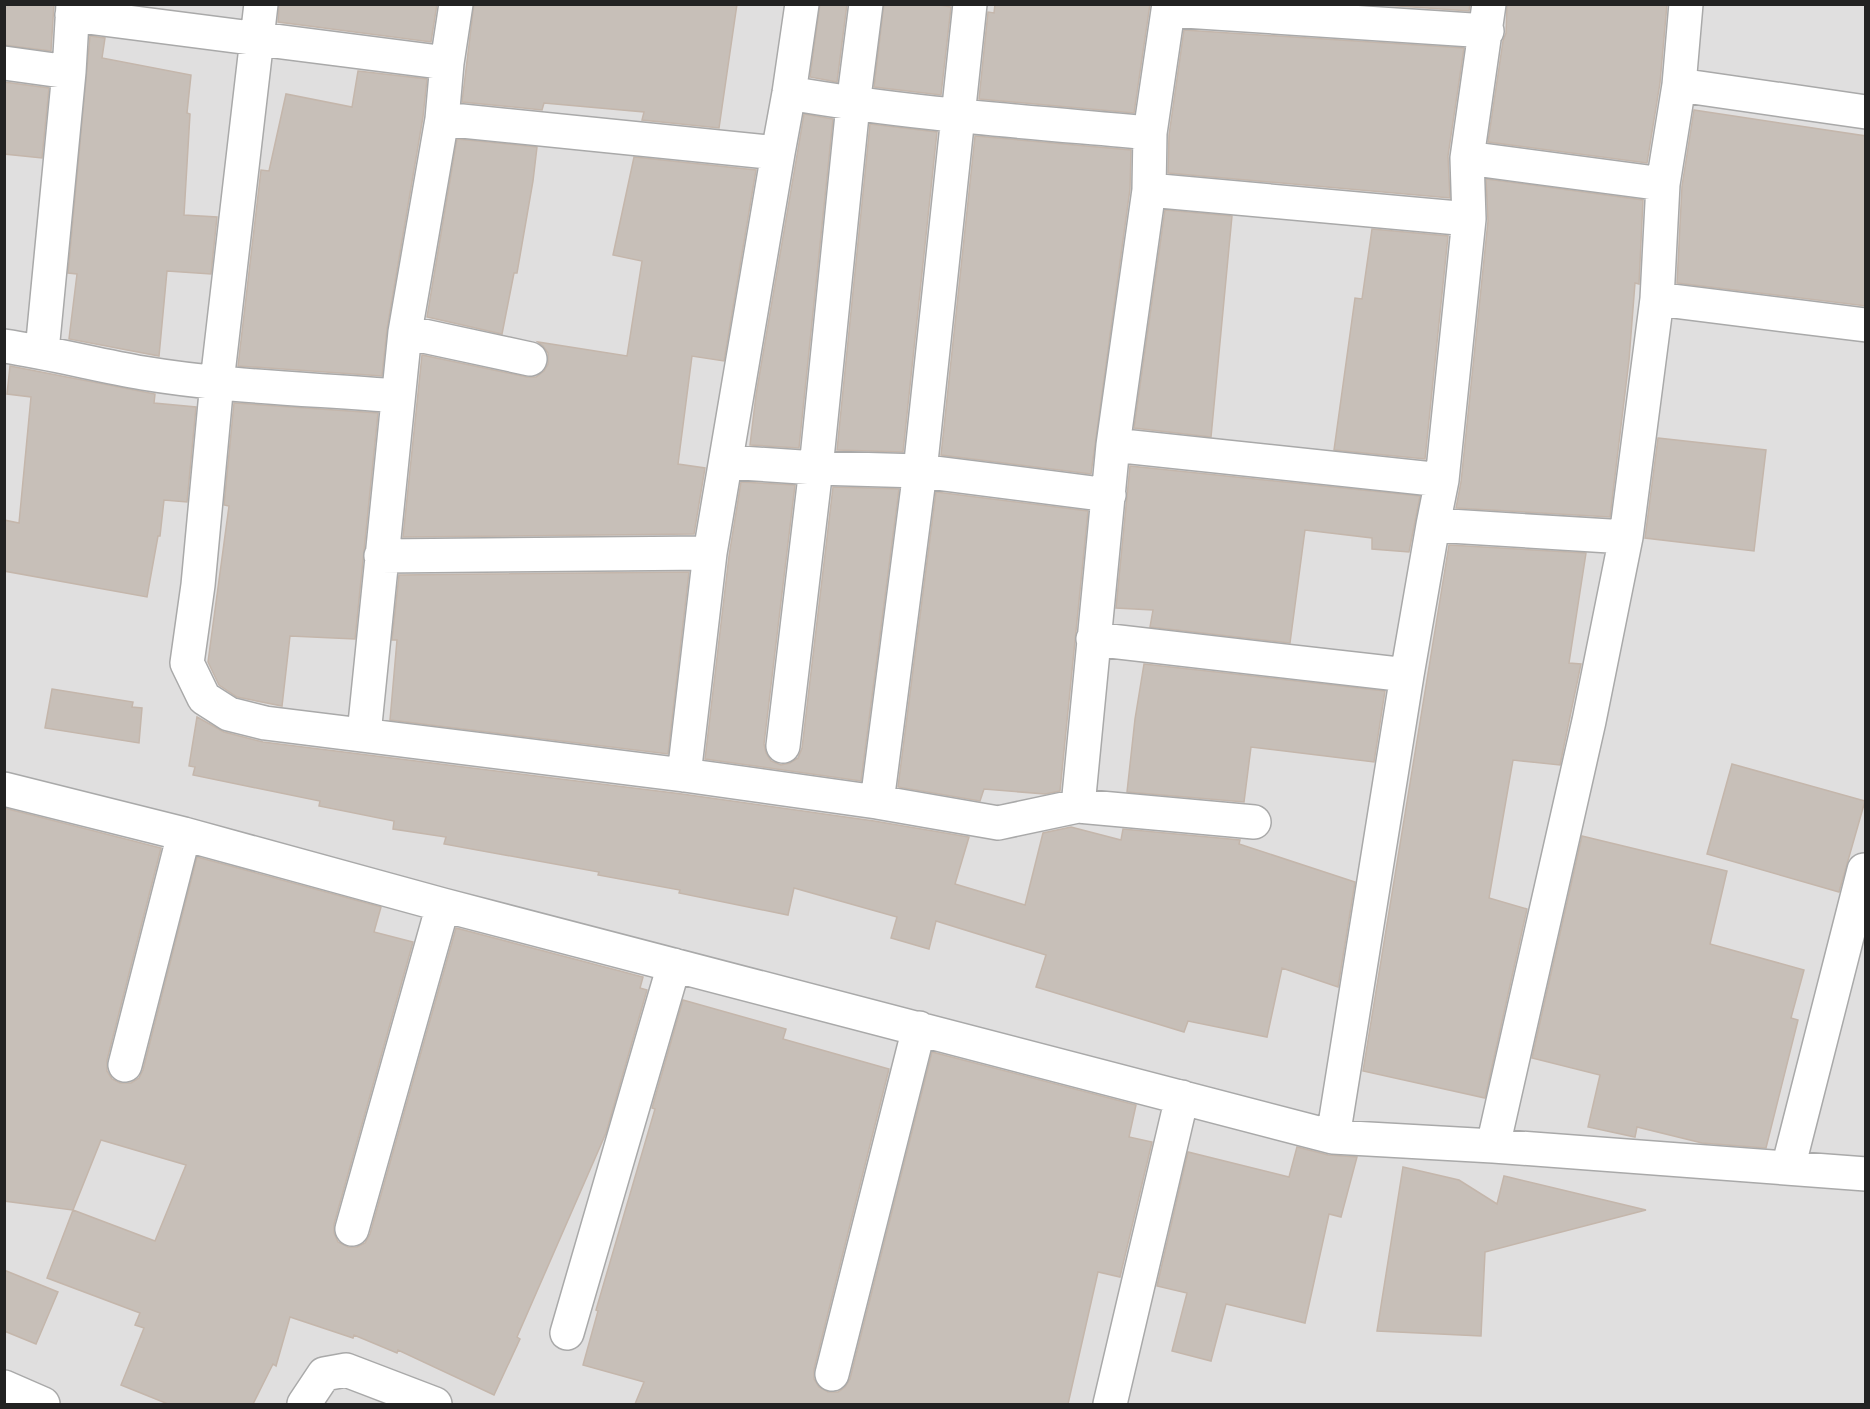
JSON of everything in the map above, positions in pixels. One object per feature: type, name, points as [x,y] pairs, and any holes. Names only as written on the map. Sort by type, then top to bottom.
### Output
[{"type":"street","points":[[261,4],[217,382],[198,585],[187,663],[204,698],[229,714],[265,723],[684,775],[877,802],[998,823],[1078,806],[1254,822]]},
{"type":"street","points":[[364,734],[405,332],[442,119],[447,63],[456,4]]},
{"type":"street","points":[[684,775],[710,554],[789,93],[802,4]]},
{"type":"street","points":[[783,746],[816,468],[866,4]]},
{"type":"street","points":[[877,802],[920,471],[970,4]]},
{"type":"street","points":[[1493,1146],[1588,721],[1626,537],[1657,299],[1663,184],[1679,84],[1686,4]]},
{"type":"street","points":[[1078,806],[1113,445],[1149,190],[1150,133],[1169,7],[1488,18],[1467,158],[1469,219],[1442,480],[1432,525],[1407,675],[1333,1137]]},
{"type":"street","points":[[42,351],[73,10],[256,38],[447,63]]},
{"type":"street","points":[[4,63],[69,72]]},
{"type":"street","points":[[1679,84],[1866,112]]},
{"type":"street","points":[[789,93],[854,105],[1150,133]]},
{"type":"street","points":[[442,119],[778,153]]},
{"type":"street","points":[[1467,158],[1663,184]]},
{"type":"street","points":[[1149,190],[1469,219]]},
{"type":"street","points":[[1657,299],[1866,325]]},
{"type":"street","points":[[405,332],[530,359]]},
{"type":"street","points":[[4,346],[42,351],[144,373],[217,382],[398,396]]},
{"type":"street","points":[[1113,445],[1442,480]]},
{"type":"street","points":[[726,462],[816,468],[920,471],[1109,495]]},
{"type":"street","points":[[1432,525],[1626,537]]},
{"type":"street","points":[[381,556],[710,554]]},
{"type":"street","points":[[1093,639],[1407,675]]},
{"type":"street","points":[[4,789],[184,834],[443,905],[1333,1137],[1493,1146],[1866,1174]]},
{"type":"street","points":[[125,1065],[184,834]]},
{"type":"street","points":[[1788,1168],[1864,870]]},
{"type":"street","points":[[352,1229],[443,905]]},
{"type":"street","points":[[567,1334],[674,965]]},
{"type":"street","points":[[831,1374],[920,1029]]},
{"type":"street","points":[[1110,1404],[1182,1097]]},
{"type":"street","points":[[304,1404],[324,1374],[346,1370],[435,1404]]},
{"type":"street","points":[[4,1387],[43,1404]]},
{"type":"shaded area","points":[[5,5],[1865,5],[1865,1404],[5,1404]]},
{"type":"building","points":[[4,4],[54,4],[51,51],[4,45]]},
{"type":"building","points":[[279,4],[437,4],[431,42],[278,22]]},
{"type":"building","points":[[474,4],[737,4],[719,128],[642,120],[644,112],[544,103],[542,110],[462,102]]},
{"type":"building","points":[[820,4],[847,4],[837,82],[810,77]]},
{"type":"building","points":[[884,4],[934,4],[951,7],[941,95],[874,87]]},
{"type":"building","points":[[995,4],[1150,4],[1134,113],[979,99],[988,12],[994,13]]},
{"type":"building","points":[[1370,4],[1470,4],[1469,11]]},
{"type":"building","points":[[1507,4],[1667,4],[1660,83],[1647,163],[1488,142],[1506,33]]},
{"type":"building","points":[[1184,30],[1464,48],[1448,156],[1450,198],[1168,173],[1169,135]]},
{"type":"building","points":[[90,36],[105,38],[102,58],[191,75],[187,113],[190,114],[184,215],[217,217],[211,274],[167,271],[159,356],[69,339],[77,274],[68,273]]},
{"type":"building","points":[[358,71],[427,79],[423,117],[387,329],[382,376],[238,366],[261,170],[269,171],[286,94],[352,107]]},
{"type":"building","points":[[4,82],[49,88],[42,158],[4,154]]},
{"type":"building","points":[[1694,110],[1866,136],[1866,306],[1677,283],[1682,186]]},
{"type":"building","points":[[804,114],[833,119],[799,448],[750,445],[756,395]]},
{"type":"building","points":[[870,124],[937,132],[903,452],[837,450]]},
{"type":"building","points":[[975,136],[1131,150],[1130,189],[1091,474],[941,455]]},
{"type":"building","points":[[457,139],[537,147],[517,273],[514,273],[502,334],[427,317]]},
{"type":"building","points":[[634,157],[756,170],[724,361],[692,356],[678,464],[705,468],[694,534],[403,537],[422,355],[527,377],[536,377],[544,371],[548,364],[548,353],[538,342],[627,356],[642,261],[613,255]]},
{"type":"building","points":[[1486,179],[1643,200],[1639,284],[1635,283],[1629,360],[1610,517],[1456,508],[1461,482],[1488,221]]},
{"type":"building","points":[[1165,210],[1232,216],[1211,437],[1134,428]]},
{"type":"building","points":[[1372,229],[1448,236],[1425,459],[1334,450],[1355,298],[1362,299]]},
{"type":"building","points":[[10,366],[155,394],[154,403],[196,407],[187,502],[164,500],[160,536],[158,536],[147,597],[4,571],[4,520],[19,523],[31,397],[7,394]]},
{"type":"building","points":[[234,403],[378,413],[355,639],[290,636],[282,706],[237,697],[219,685],[208,662],[229,506],[224,505]]},
{"type":"building","points":[[1658,438],[1766,450],[1754,551],[1645,538]]},
{"type":"building","points":[[1130,466],[1420,496],[1409,552],[1372,549],[1372,538],[1305,530],[1290,643],[1150,627],[1153,610],[1116,608]]},
{"type":"building","points":[[741,482],[795,485],[764,744],[771,761],[781,765],[798,758],[802,748],[833,487],[899,489],[861,781],[705,759],[729,556]]},
{"type":"building","points":[[936,492],[1088,511],[1060,791],[1045,794],[984,789],[980,801],[898,787]]},
{"type":"building","points":[[1449,545],[1586,553],[1569,663],[1581,664],[1560,765],[1513,760],[1489,898],[1527,909],[1485,1098],[1363,1071]]},
{"type":"building","points":[[689,572],[668,754],[390,720],[397,640],[392,640],[399,575]]},
{"type":"building","points":[[1144,664],[1385,691],[1374,762],[1251,747],[1244,802],[1127,792]]},
{"type":"building","points":[[52,689],[133,702],[132,707],[142,708],[139,743],[45,728]]},
{"type":"building","points":[[197,717],[224,732],[263,742],[682,794],[969,837],[955,884],[1025,905],[1043,833],[1071,827],[1121,840],[1123,829],[1240,840],[1239,844],[1355,882],[1338,987],[1282,968],[1267,1037],[1188,1021],[1184,1032],[1036,987],[1046,955],[936,921],[929,949],[891,938],[897,917],[794,888],[788,915],[679,893],[680,890],[598,875],[599,872],[444,844],[446,837],[393,829],[394,821],[319,806],[320,801],[193,775],[195,767],[189,766]]},
{"type":"building","points":[[1732,764],[1865,801],[1839,892],[1707,854]]},
{"type":"building","points":[[4,808],[161,848],[107,1060],[107,1071],[112,1079],[120,1083],[131,1083],[139,1078],[143,1070],[197,857],[381,907],[374,932],[413,942],[334,1224],[334,1233],[338,1242],[348,1247],[357,1247],[365,1243],[370,1234],[456,928],[643,977],[640,988],[647,990],[606,1133],[517,1337],[520,1339],[494,1395],[398,1350],[397,1353],[354,1335],[353,1338],[290,1317],[276,1366],[273,1364],[253,1404],[168,1404],[121,1385],[144,1328],[135,1325],[140,1313],[47,1278],[73,1210],[4,1201]],"holes":[[[101,1140],[186,1165],[155,1241],[73,1210]]]},
{"type":"building","points":[[1582,836],[1727,871],[1710,944],[1804,970],[1791,1018],[1798,1020],[1766,1148],[1702,1143],[1637,1127],[1635,1137],[1588,1127],[1600,1075],[1532,1058]]},
{"type":"building","points":[[683,1000],[786,1029],[783,1039],[889,1069],[814,1369],[814,1379],[819,1387],[828,1392],[838,1392],[850,1379],[932,1052],[1136,1105],[1129,1137],[1152,1142],[1120,1277],[1098,1272],[1068,1404],[635,1404],[644,1382],[583,1365],[598,1311],[596,1310],[655,1109],[652,1108]]},
{"type":"building","points":[[1297,1147],[1328,1155],[1357,1157],[1341,1217],[1329,1214],[1305,1323],[1226,1304],[1211,1361],[1172,1351],[1187,1293],[1157,1286],[1188,1152],[1289,1177]]},
{"type":"building","points":[[1403,1167],[1459,1180],[1497,1204],[1504,1176],[1646,1210],[1485,1252],[1481,1336],[1377,1331]]},
{"type":"building","points":[[4,1270],[58,1292],[36,1344],[4,1331]]}]
